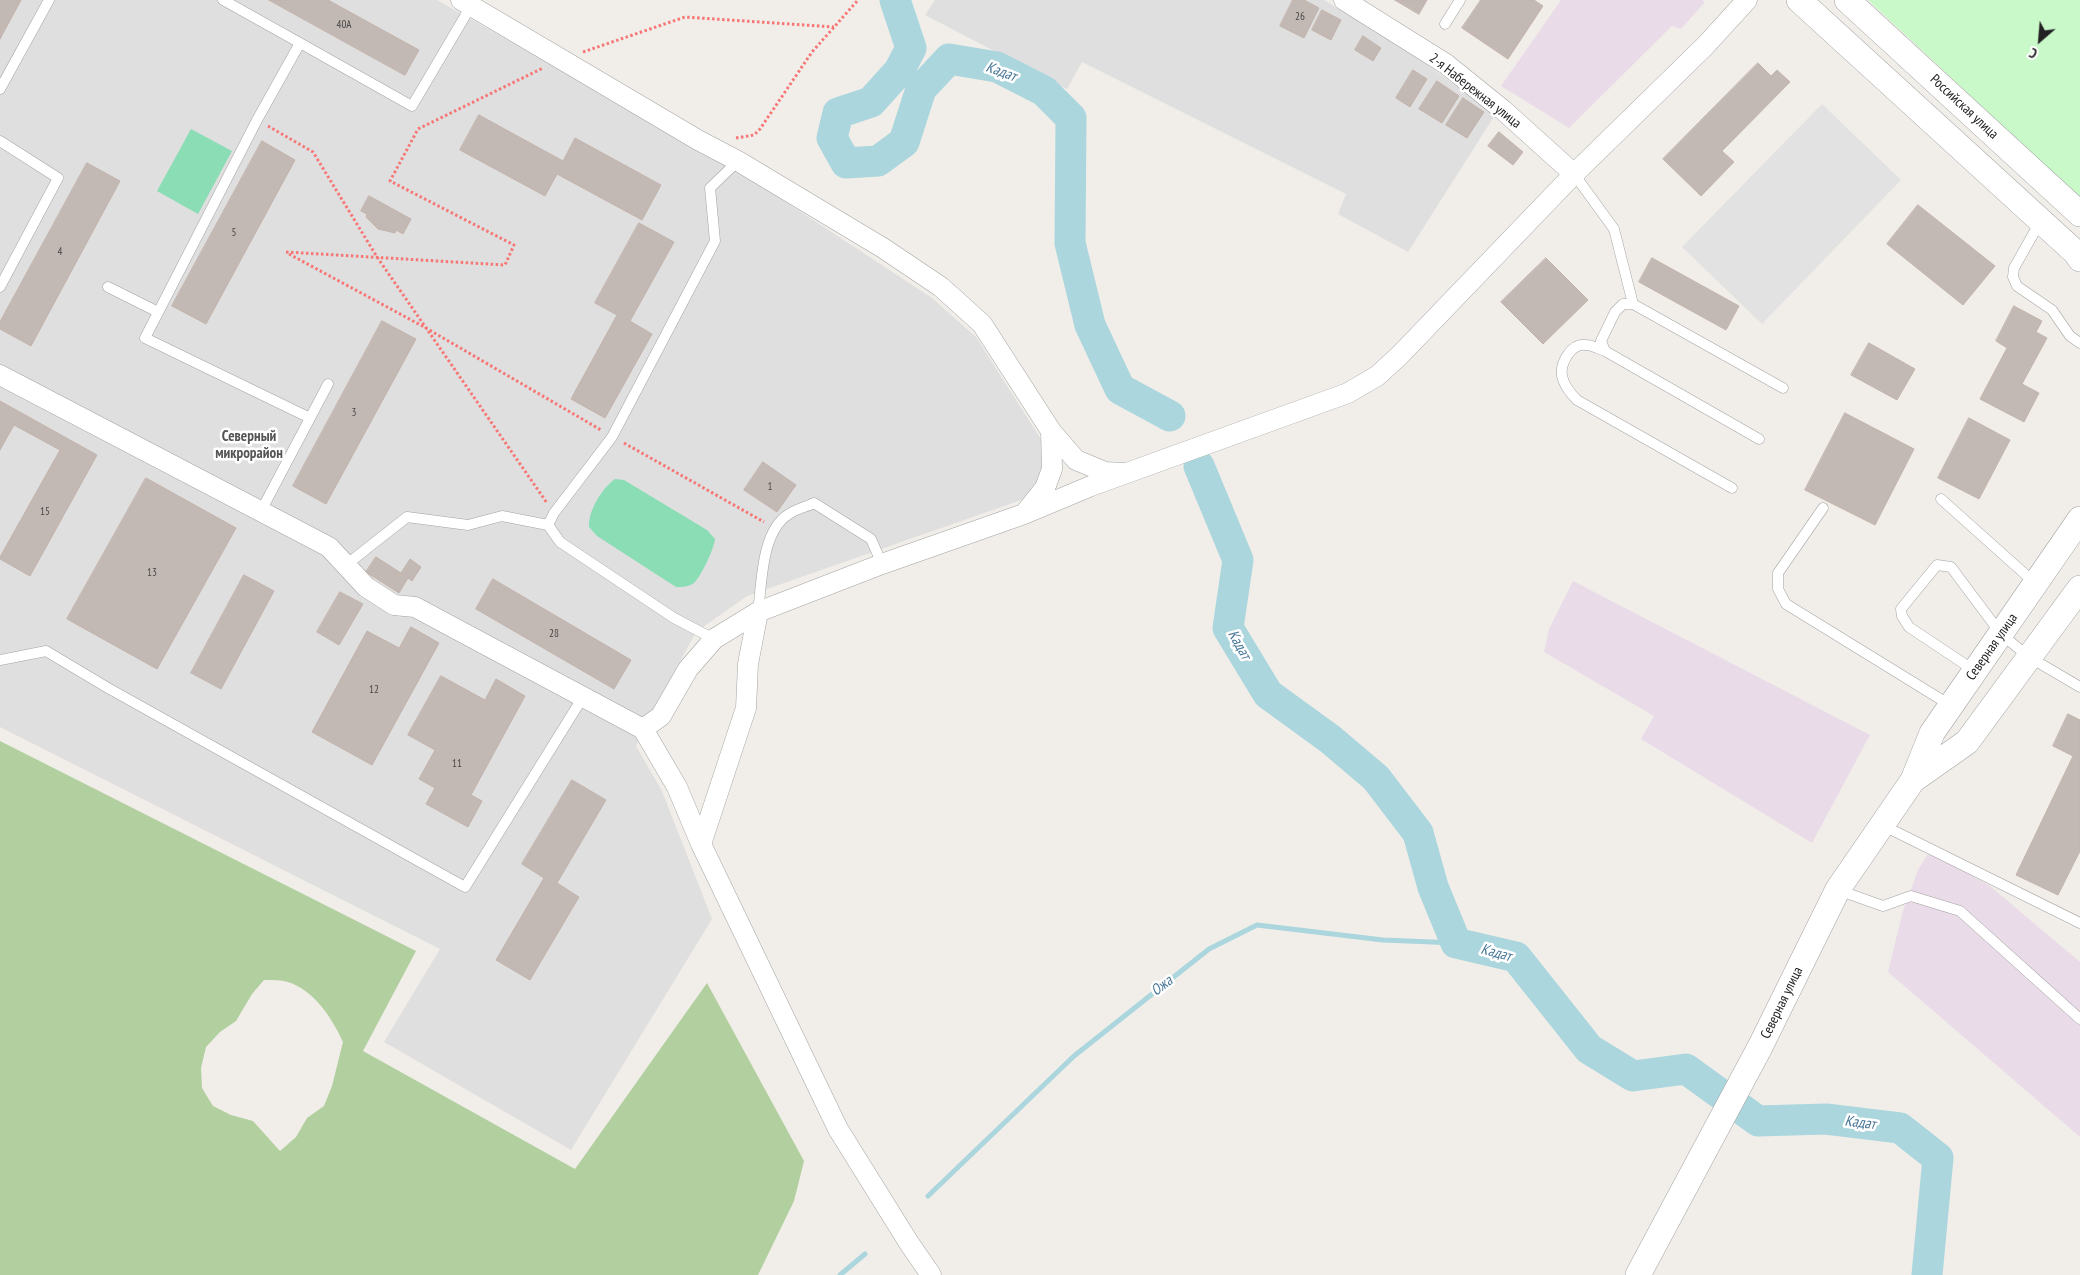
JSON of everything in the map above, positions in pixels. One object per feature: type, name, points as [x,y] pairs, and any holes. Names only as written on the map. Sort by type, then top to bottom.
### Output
[{"type":"street","name":"2-я Набережная улица","points":[[1344,0],[1446,64],[1502,110],[1574,174]]},
{"type":"street","points":[[643,729],[660,716],[688,669],[714,639],[758,612],[882,564],[1024,514],[1127,473],[1348,394],[1377,376],[1399,356],[1574,174],[1705,46],[1747,0]]},
{"type":"street","points":[[1799,0],[2076,253],[2080,259]]},
{"type":"street","name":"Российская улица","points":[[1847,0],[2080,214]]},
{"type":"street","points":[[466,3],[698,140],[738,161],[883,248],[941,287],[982,324],[1051,431],[1076,460],[1105,472],[1127,473]]},
{"type":"street","points":[[0,374],[329,547],[366,587],[394,605],[416,607],[643,729],[677,787],[701,844],[838,1129],[931,1275]]},
{"type":"street","points":[[1024,514],[1046,488],[1052,469],[1051,431]]},
{"type":"street","name":"Северная улица","points":[[1638,1275],[1760,1048],[1838,890],[1913,780],[1932,733],[2080,520]]},
{"type":"street","name":"Северная улица","points":[[1913,780],[1967,742],[2080,588]]},
{"type":"street","points":[[701,844],[746,708],[748,664],[758,612]]},
{"type":"lane","points":[[0,89],[49,0]]},
{"type":"lane","points":[[223,0],[412,106],[466,3]]},
{"type":"lane","points":[[1445,24],[1460,0]]},
{"type":"lane","points":[[300,44],[257,120],[145,338],[310,418]]},
{"type":"lane","points":[[0,141],[58,178],[0,287]]},
{"type":"lane","points":[[548,525],[554,514],[612,437],[716,241],[710,188],[738,161]]},
{"type":"lane","points":[[1574,174],[1614,229],[1633,304]]},
{"type":"lane","points":[[2041,221],[2014,268],[2012,277],[2017,286],[2052,310],[2070,336],[2080,342]]},
{"type":"lane","points":[[108,287],[158,312]]},
{"type":"lane","points":[[1605,351],[1601,341],[1615,312],[1623,304],[1633,304],[1783,388]]},
{"type":"lane","points":[[1732,488],[1577,400],[1568,391],[1562,375],[1562,368],[1568,355],[1579,345],[1587,344],[1605,351],[1759,439]]},
{"type":"lane","points":[[261,511],[328,384]]},
{"type":"lane","points":[[1941,499],[2036,584]]},
{"type":"lane","points":[[758,612],[767,546],[775,528],[788,514],[814,503],[871,539],[882,564]]},
{"type":"lane","points":[[1823,508],[1778,573],[1778,589],[1786,604],[1951,705]]},
{"type":"lane","points":[[346,565],[407,517],[468,525],[502,516],[548,525],[560,542],[674,618],[714,639]]},
{"type":"lane","points":[[1975,672],[1909,626],[1902,616],[1901,610],[1936,565],[1951,567],[2001,634],[2029,657],[2080,687]]},
{"type":"lane","points":[[0,660],[46,651],[108,688],[465,887],[583,697]]},
{"type":"lane","points":[[1882,825],[2080,923]]},
{"type":"lane","points":[[1838,890],[1883,906],[1910,896],[1960,912],[2080,1018]]},
{"type":"path","points":[[735,138],[754,135],[760,129],[812,52],[858,0]]},
{"type":"path","points":[[775,528],[612,437],[426,328],[286,252],[505,264],[514,244],[390,182],[418,129],[562,59],[686,17],[834,27]]},
{"type":"path","points":[[257,120],[313,152],[377,257],[554,514]]},
{"type":"shaded area","name":"Северный микрорайон","points":[[0,0],[437,0],[737,170],[932,298],[976,337],[1044,444],[1042,475],[1024,499],[747,596],[696,632],[636,746],[662,791],[712,919],[571,1150],[384,1042],[440,949],[0,727]]},
{"type":"shaded area","points":[[935,0],[1324,0],[1414,55],[1495,115],[1408,252],[1338,214],[1346,194],[1082,62],[1067,89],[925,15]]},
{"type":"shaded area","points":[[1561,0],[1702,0],[1705,2],[1681,29],[1672,26],[1569,128],[1501,86]]},
{"type":"shaded area","points":[[1822,104],[1901,180],[1762,324],[1682,247]]},
{"type":"shaded area","points":[[1573,581],[1870,735],[1812,843],[1641,739],[1654,716],[1544,652],[1549,629]]},
{"type":"shaded area","points":[[1929,852],[1990,886],[2080,962],[2080,1137],[1888,972],[1902,914],[1918,870]]},
{"type":"green space","points":[[1868,0],[2080,0],[2080,198]]},
{"type":"green space","points":[[191,129],[232,151],[198,214],[157,191]]},
{"type":"green space","points":[[615,479],[624,480],[707,530],[715,539],[707,561],[695,582],[688,586],[676,587],[597,536],[589,527],[593,507],[605,488]]},
{"type":"green space","points":[[0,741],[416,951],[363,1051],[575,1169],[707,983],[804,1161],[794,1201],[758,1275],[0,1275]],"holes":[[[264,980],[288,982],[306,991],[328,1015],[343,1042],[332,1086],[324,1106],[307,1118],[296,1137],[280,1151],[253,1121],[231,1115],[213,1106],[202,1088],[201,1068],[206,1047],[220,1032],[236,1021],[252,994]]]},
{"type":"building","points":[[0,0],[21,0],[0,39]]},
{"type":"building","points":[[269,0],[328,0],[419,50],[405,75]]},
{"type":"building","points":[[1293,0],[1304,0],[1319,8],[1304,38],[1280,26]]},
{"type":"building","points":[[1395,0],[1427,0],[1419,14]]},
{"type":"building","points":[[1481,0],[1534,0],[1543,6],[1508,59],[1462,28]]},
{"type":"building","points":[[1322,10],[1341,20],[1331,40],[1312,30]]},
{"type":"building","points":[[1363,36],[1381,48],[1373,61],[1355,50]]},
{"type":"building","points":[[1758,63],[1771,76],[1777,70],[1790,82],[1722,151],[1734,162],[1701,196],[1663,159]]},
{"type":"building","points":[[1413,70],[1427,79],[1410,107],[1396,98]]},
{"type":"building","points":[[1437,81],[1459,96],[1442,123],[1419,109]]},
{"type":"building","points":[[1463,98],[1484,112],[1467,138],[1446,125]]},
{"type":"building","points":[[479,115],[563,161],[575,138],[661,185],[642,220],[557,174],[545,196],[460,150]]},
{"type":"building","points":[[1499,132],[1523,152],[1513,165],[1488,146]]},
{"type":"building","points":[[262,141],[295,160],[206,324],[172,306]]},
{"type":"building","points":[[87,163],[120,181],[31,346],[0,329],[0,322]]},
{"type":"building","points":[[369,196],[411,219],[403,234],[396,230],[395,233],[378,229],[366,217],[367,214],[361,211]]},
{"type":"building","points":[[1918,205],[1995,266],[1963,305],[1887,244]]},
{"type":"building","points":[[639,223],[674,242],[630,321],[652,334],[605,418],[571,399],[617,315],[595,303]]},
{"type":"building","points":[[1546,258],[1588,300],[1543,344],[1501,302]]},
{"type":"building","points":[[1652,258],[1739,306],[1726,330],[1639,282]]},
{"type":"building","points":[[2014,306],[2042,321],[2036,332],[2047,338],[2022,384],[2039,393],[2024,422],[1980,399],[2007,348],[1996,341]]},
{"type":"building","points":[[382,321],[416,339],[326,504],[293,486]]},
{"type":"building","points":[[1869,343],[1915,369],[1897,400],[1851,375]]},
{"type":"building","points":[[0,401],[97,455],[30,576],[0,559],[0,557],[60,450],[14,425],[0,450]]},
{"type":"building","points":[[1845,413],[1914,449],[1875,525],[1805,490]]},
{"type":"building","points":[[1969,418],[2010,440],[1979,499],[1938,478]]},
{"type":"building","points":[[763,462],[796,485],[777,512],[744,490]]},
{"type":"building","points":[[146,478],[236,528],[157,669],[67,619]]},
{"type":"building","points":[[376,557],[401,573],[410,559],[421,567],[412,581],[408,578],[399,593],[366,572]]},
{"type":"building","points":[[244,575],[274,591],[221,689],[191,673]]},
{"type":"building","points":[[493,579],[631,660],[614,689],[476,609]]},
{"type":"building","points":[[340,592],[363,604],[339,645],[317,632]]},
{"type":"building","points":[[411,627],[439,643],[372,765],[312,732],[367,631],[399,648]]},
{"type":"building","points":[[441,676],[485,700],[496,679],[525,696],[471,795],[482,801],[468,827],[426,804],[435,788],[419,779],[435,750],[408,735]]},
{"type":"building","points":[[2068,714],[2080,720],[2080,851],[2058,895],[2016,875],[2073,756],[2053,746]]},
{"type":"building","points":[[572,780],[606,800],[557,883],[579,897],[530,980],[496,960],[544,878],[522,864]]},
{"type":"waterway","name":"Кадат","points":[[895,0],[911,48],[899,71],[871,102],[838,113],[832,138],[846,163],[878,161],[904,142],[921,89],[949,59],[997,67],[1044,91],[1071,118],[1070,243],[1090,325],[1120,389],[1170,416]]},
{"type":"waterway","name":"Кадат","points":[[1199,466],[1238,560],[1228,628],[1268,694],[1330,739],[1376,778],[1418,833],[1433,887],[1456,943],[1516,957],[1589,1049],[1633,1076],[1686,1069],[1758,1121],[1826,1119],[1900,1128],[1938,1158],[1927,1275]]},
{"type":"waterway","name":"Ожа","points":[[928,1196],[1074,1056],[1209,949],[1257,925],[1383,940],[1456,943]]},
{"type":"waterway","name":"Ожа","points":[[840,1275],[865,1254]]},
{"type":"district","name":"Северный микрорайон","points":[[249,446]]}]
